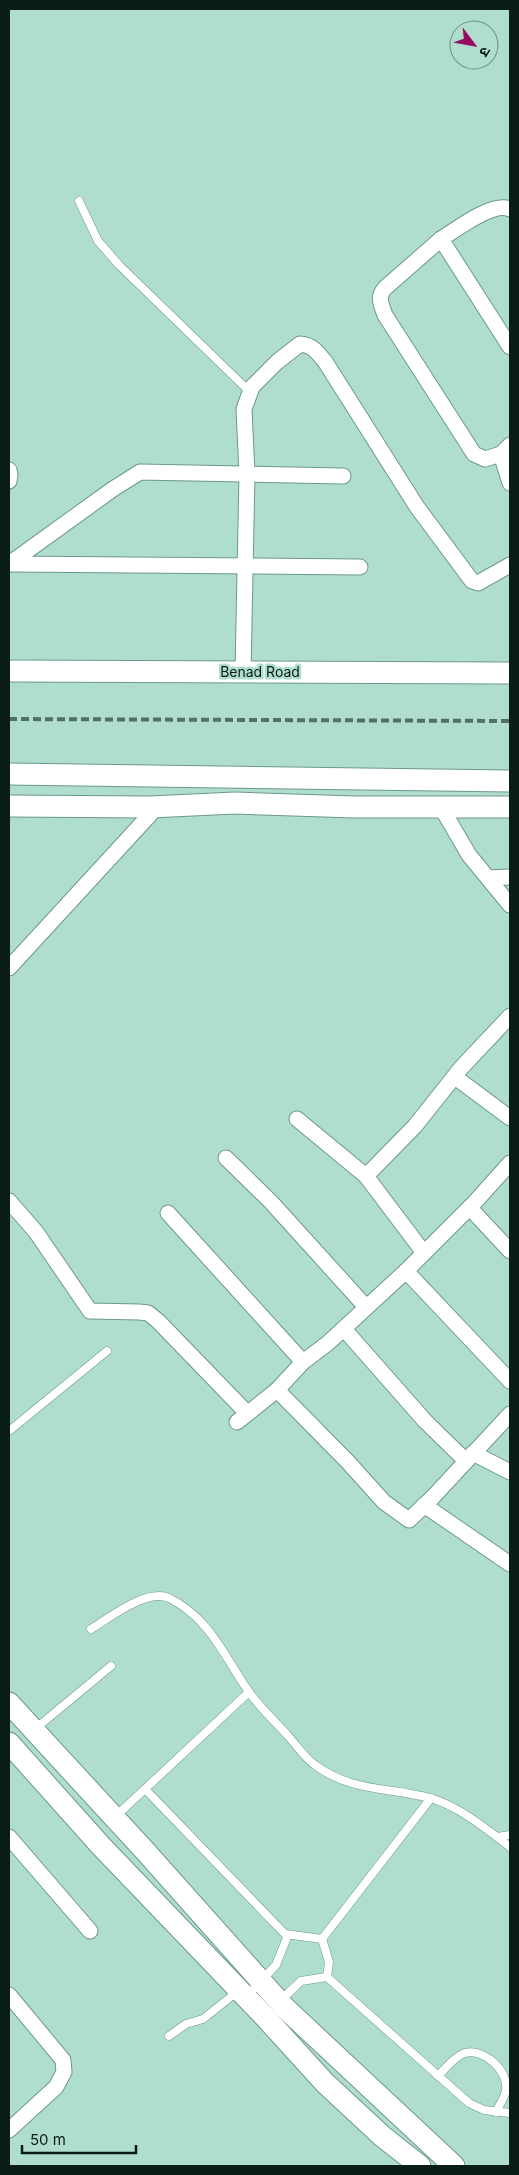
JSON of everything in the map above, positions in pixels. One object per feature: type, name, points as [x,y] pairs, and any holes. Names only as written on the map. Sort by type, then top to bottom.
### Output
[{"type":"street","points":[[510,209],[506,207],[491,209],[441,238],[380,293],[380,301],[385,315],[474,454],[485,458],[506,450],[510,483]]},
{"type":"street","points":[[441,238],[510,347]]},
{"type":"street","points":[[243,672],[247,474],[244,410],[250,392],[264,374],[300,344],[308,344],[316,350],[417,507],[466,575],[472,581],[478,583],[510,565]]},
{"type":"street","points":[[9,470],[9,481]]},
{"type":"street","points":[[9,564],[113,489],[140,472],[343,476]]},
{"type":"street","points":[[9,564],[360,567]]},
{"type":"street","name":"Benad Road","points":[[9,671],[510,673]]},
{"type":"street","points":[[9,774],[510,781]]},
{"type":"street","points":[[9,806],[157,806],[235,802],[355,807],[510,807]]},
{"type":"street","points":[[9,968],[157,806]]},
{"type":"street","points":[[441,807],[469,855],[510,905]]},
{"type":"street","points":[[488,878],[510,877]]},
{"type":"street","points":[[366,1176],[415,1126],[455,1077],[510,1016]]},
{"type":"street","points":[[455,1077],[510,1118]]},
{"type":"street","points":[[297,1118],[366,1176],[424,1253]]},
{"type":"street","points":[[226,1158],[271,1202],[366,1307]]},
{"type":"street","points":[[9,1201],[36,1232],[90,1311],[148,1314],[158,1321],[242,1418],[277,1390],[303,1362],[344,1329],[406,1271],[470,1208],[510,1163]]},
{"type":"street","points":[[470,1208],[510,1251]]},
{"type":"street","points":[[168,1213],[303,1362]]},
{"type":"street","points":[[406,1271],[510,1381]]},
{"type":"street","points":[[344,1329],[425,1421],[470,1457],[510,1472]]},
{"type":"street","points":[[277,1390],[348,1462],[384,1502],[409,1520],[510,1414]]},
{"type":"street","points":[[424,1505],[510,1564]]},
{"type":"street","points":[[9,1703],[114,1817],[261,1982],[272,2009],[325,2083],[382,2136],[420,2166]]},
{"type":"street","points":[[12,1754],[243,1993],[272,2009],[454,2166]]},
{"type":"street","points":[[9,1837],[90,1931]]},
{"type":"street","points":[[9,1994],[64,2060],[64,2072],[56,2087],[9,2130]]},
{"type":"lane","points":[[79,202],[98,241],[119,265],[250,392]]},
{"type":"lane","points":[[9,1431],[107,1351]]},
{"type":"lane","points":[[91,1630],[140,1600],[155,1595],[168,1598],[192,1614],[212,1634],[249,1692],[314,1764],[341,1780],[377,1790],[431,1798],[470,1817],[510,1847]]},
{"type":"lane","points":[[34,1730],[111,1666]]},
{"type":"lane","points":[[114,1817],[249,1692]]},
{"type":"lane","points":[[145,1789],[288,1935],[312,1936],[322,1939]]},
{"type":"lane","points":[[322,1939],[431,1798]]},
{"type":"lane","points":[[497,1837],[510,1835]]},
{"type":"lane","points":[[168,2036],[186,2024],[203,2019],[261,1982],[276,1965],[288,1935]]},
{"type":"lane","points":[[322,1939],[328,1962],[326,1977]]},
{"type":"lane","points":[[272,2009],[301,1981],[326,1977]]},
{"type":"lane","points":[[326,1977],[469,2103],[484,2110],[510,2113]]},
{"type":"lane","points":[[438,2076],[463,2054],[474,2052],[489,2060],[505,2075],[506,2091],[496,2112]]},
{"type":"railway","points":[[9,719],[510,721]]}]
